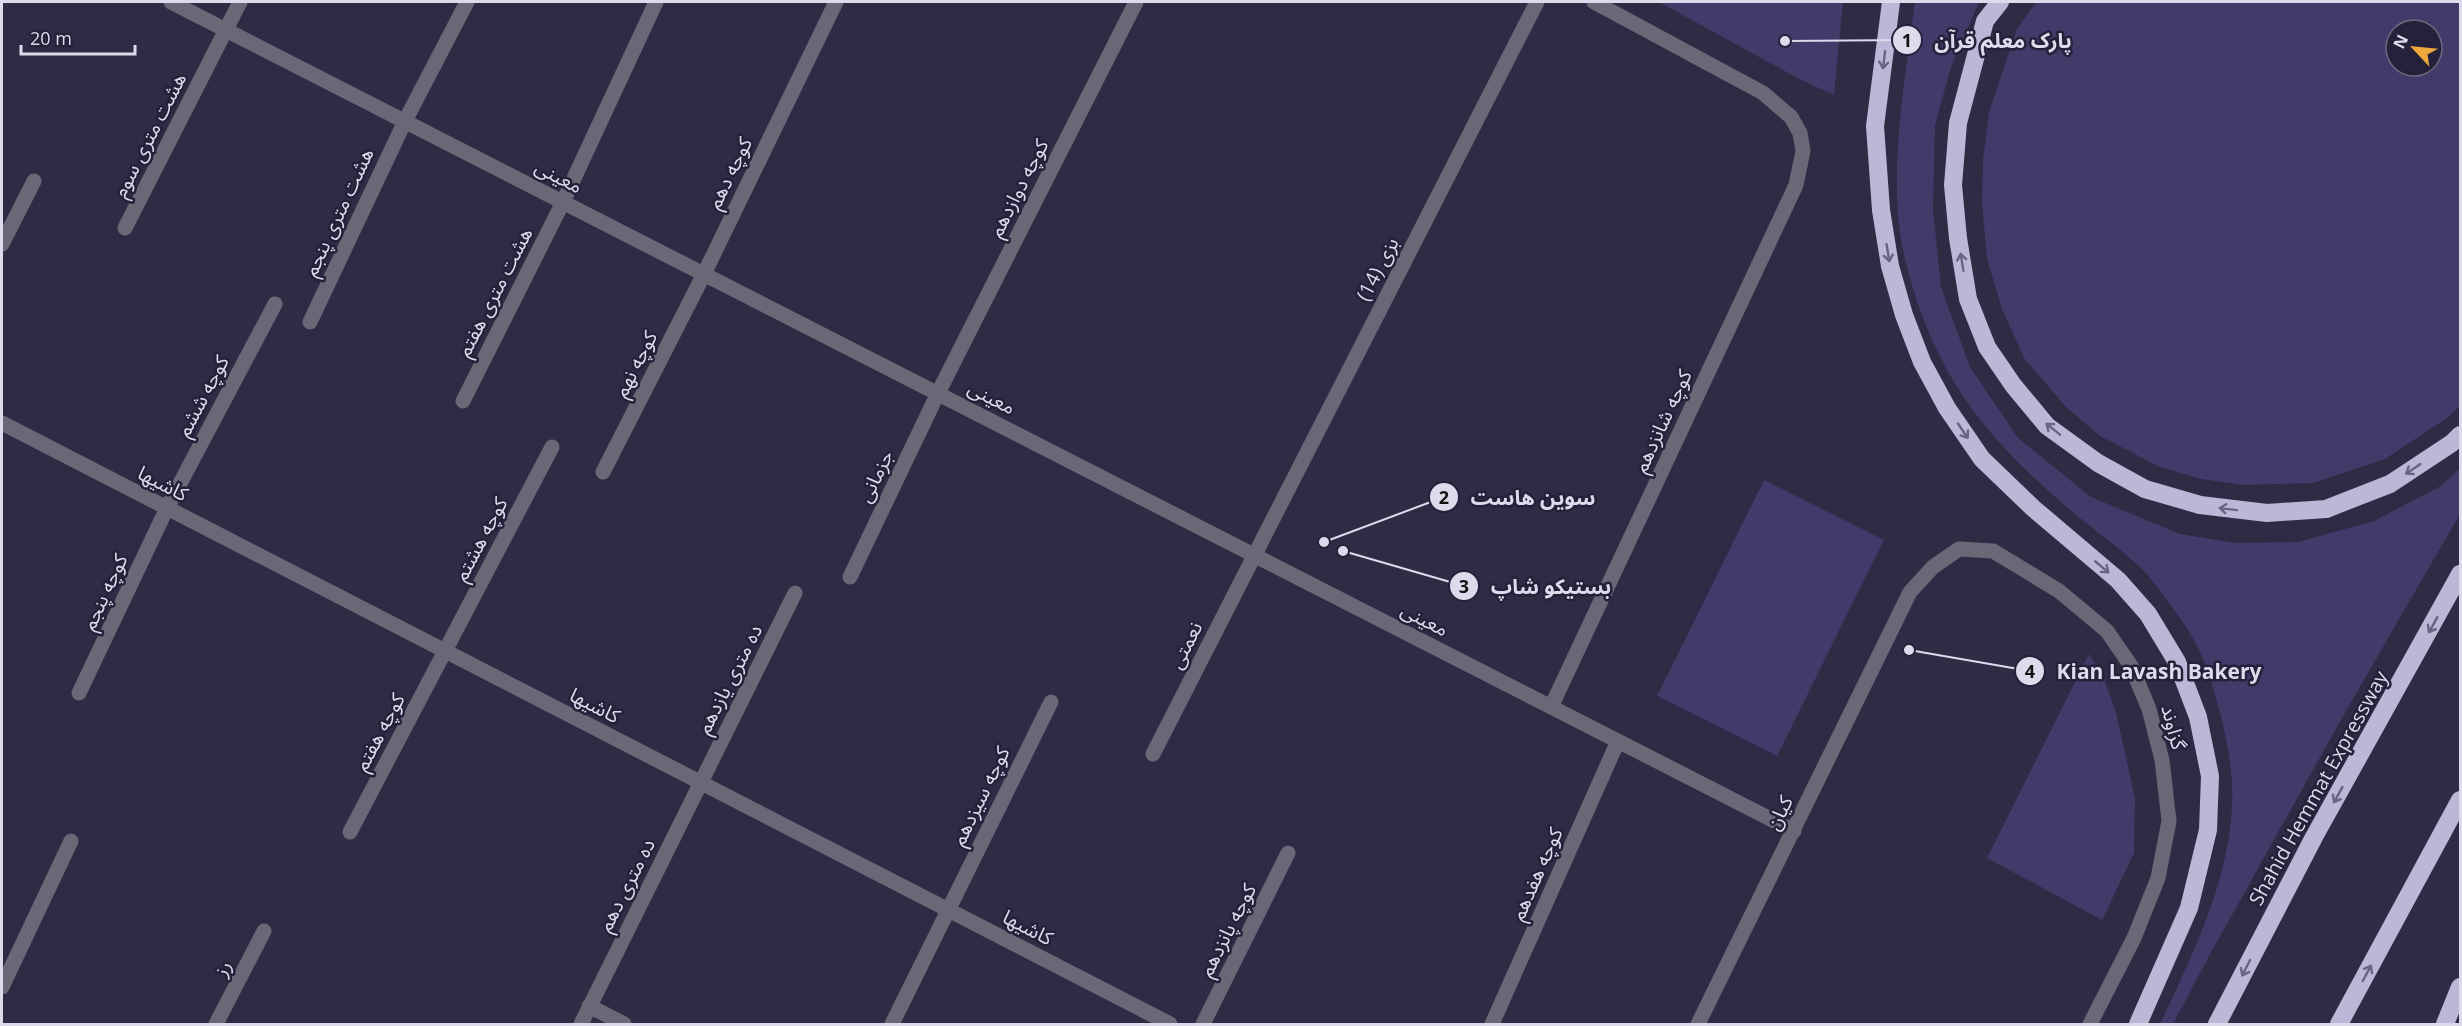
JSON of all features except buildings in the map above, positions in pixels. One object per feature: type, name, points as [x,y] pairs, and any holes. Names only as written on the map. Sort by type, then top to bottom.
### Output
[{"type":"highway","points":[[1891,2],[1875,126],[1881,210],[1890,266],[1922,362],[1947,408],[1982,459],[2033,508],[2118,580],[2148,614],[2177,662],[2198,717],[2210,776],[2208,830],[2189,908],[2138,1024]]},
{"type":"highway","points":[[2000,2],[1985,21],[1958,123],[1953,185],[1958,238],[1968,299],[1987,347],[2013,385],[2047,426],[2098,462],[2145,489],[2200,505],[2267,513],[2326,509],[2390,484],[2452,443],[2460,435]]},
{"type":"highway","name":"Shahid Hemmat Expressway","points":[[2217,1024],[2314,837],[2460,574]]},
{"type":"highway","points":[[2339,1024],[2460,800]]},
{"type":"highway","points":[[2445,1024],[2460,987]]},
{"type":"street","name":"معینی","points":[[171,2],[1794,831]]},
{"type":"street","name":"هشت متری سوم","points":[[125,228],[240,2]]},
{"type":"street","points":[[405,121],[467,2]]},
{"type":"street","points":[[563,202],[656,2]]},
{"type":"street","name":"کوچه دهم","points":[[704,274],[836,2]]},
{"type":"street","name":"کوچه دوازدهم","points":[[938,393],[1136,2]]},
{"type":"street","name":"بزی (14)","points":[[1254,555],[1538,2]]},
{"type":"street","name":"کوچه شانزدهم","points":[[1551,707],[1796,185],[1803,151],[1800,133],[1791,117],[1763,93],[1594,2]]},
{"type":"street","name":"هشت متری پنجم","points":[[310,322],[405,121]]},
{"type":"street","points":[[2,244],[34,181]]},
{"type":"street","name":"هشت متری هفتم","points":[[463,400],[563,202]]},
{"type":"street","name":"کوچه نهم","points":[[603,472],[704,274]]},
{"type":"street","name":"کوچه ششم","points":[[167,508],[274,304]]},
{"type":"street","name":"جزمانی","points":[[850,577],[938,393]]},
{"type":"street","name":"کاشیها","points":[[2,423],[1170,1024]]},
{"type":"street","name":"کوچه هشتم","points":[[445,651],[552,447]]},
{"type":"street","name":"کوچه پنجم","points":[[79,693],[167,508]]},
{"type":"street","name":"گزاوند","points":[[1896,619],[1910,592],[1933,567],[1959,549],[1993,551],[2059,591],[2075,604],[2107,631],[2131,666],[2149,709],[2162,760],[2169,821],[2158,878],[2134,938],[2090,1024]]},
{"type":"street","name":"نعمتی","points":[[1153,754],[1254,555]]},
{"type":"street","name":"ده متری یازدهم","points":[[700,783],[795,593]]},
{"type":"street","name":"کیان","points":[[1698,1024],[1896,619]]},
{"type":"street","name":"کوچه هفتم","points":[[350,832],[445,651]]},
{"type":"street","name":"کوچه سیزدهم","points":[[947,910],[1051,702]]},
{"type":"street","name":"کوچه هفدهم","points":[[1492,1024],[1618,741]]},
{"type":"street","name":"ده متری دهم","points":[[581,1024],[700,783]]},
{"type":"street","points":[[2,987],[71,841]]},
{"type":"street","name":"کوچه پانزدهم","points":[[1203,1024],[1288,854]]},
{"type":"street","points":[[892,1024],[947,910]]},
{"type":"street","name":"رز","points":[[216,1024],[264,931]]},
{"type":"street","points":[[589,1006],[624,1024]]},
{"type":"shaded area","points":[[1659,2],[1843,2],[1834,95],[1801,80]]},
{"type":"shaded area","points":[[1915,2],[1979,2],[1951,67],[1935,125],[1933,210],[1941,287],[1970,367],[2018,438],[2091,497],[2180,534],[2236,543],[2298,542],[2374,521],[2441,486],[2460,468],[2460,514],[2343,716],[2173,1024],[2160,1024],[2187,967],[2211,907],[2227,846],[2232,783],[2222,719],[2207,668],[2196,644],[2156,586],[2134,562],[2075,514],[2012,456],[1977,415],[1961,392],[1933,342],[1908,270],[1901,241],[1897,198],[1898,142]]},
{"type":"shaded area","points":[[2036,2],[2460,2],[2460,405],[2450,416],[2385,459],[2313,483],[2243,485],[2201,479],[2160,467],[2100,436],[2066,407],[2024,358],[2002,309],[1987,259],[1982,203],[1983,160],[1989,112],[2017,29]]},
{"type":"shaded area","points":[[1764,480],[1884,540],[1777,756],[1657,696]]},
{"type":"shaded area","points":[[2089,654],[2104,679],[2116,712],[2135,798],[2134,853],[2102,920],[1987,858]]},
{"type":"place","name":"پارک معلم قرآن","points":[[1785,41]]},
{"type":"place","name":"سوین هاست","points":[[1324,542]]},
{"type":"place","name":"بستیکو شاپ","points":[[1343,551]]},
{"type":"place","name":"Kian Lavash Bakery","points":[[1909,650]]}]
